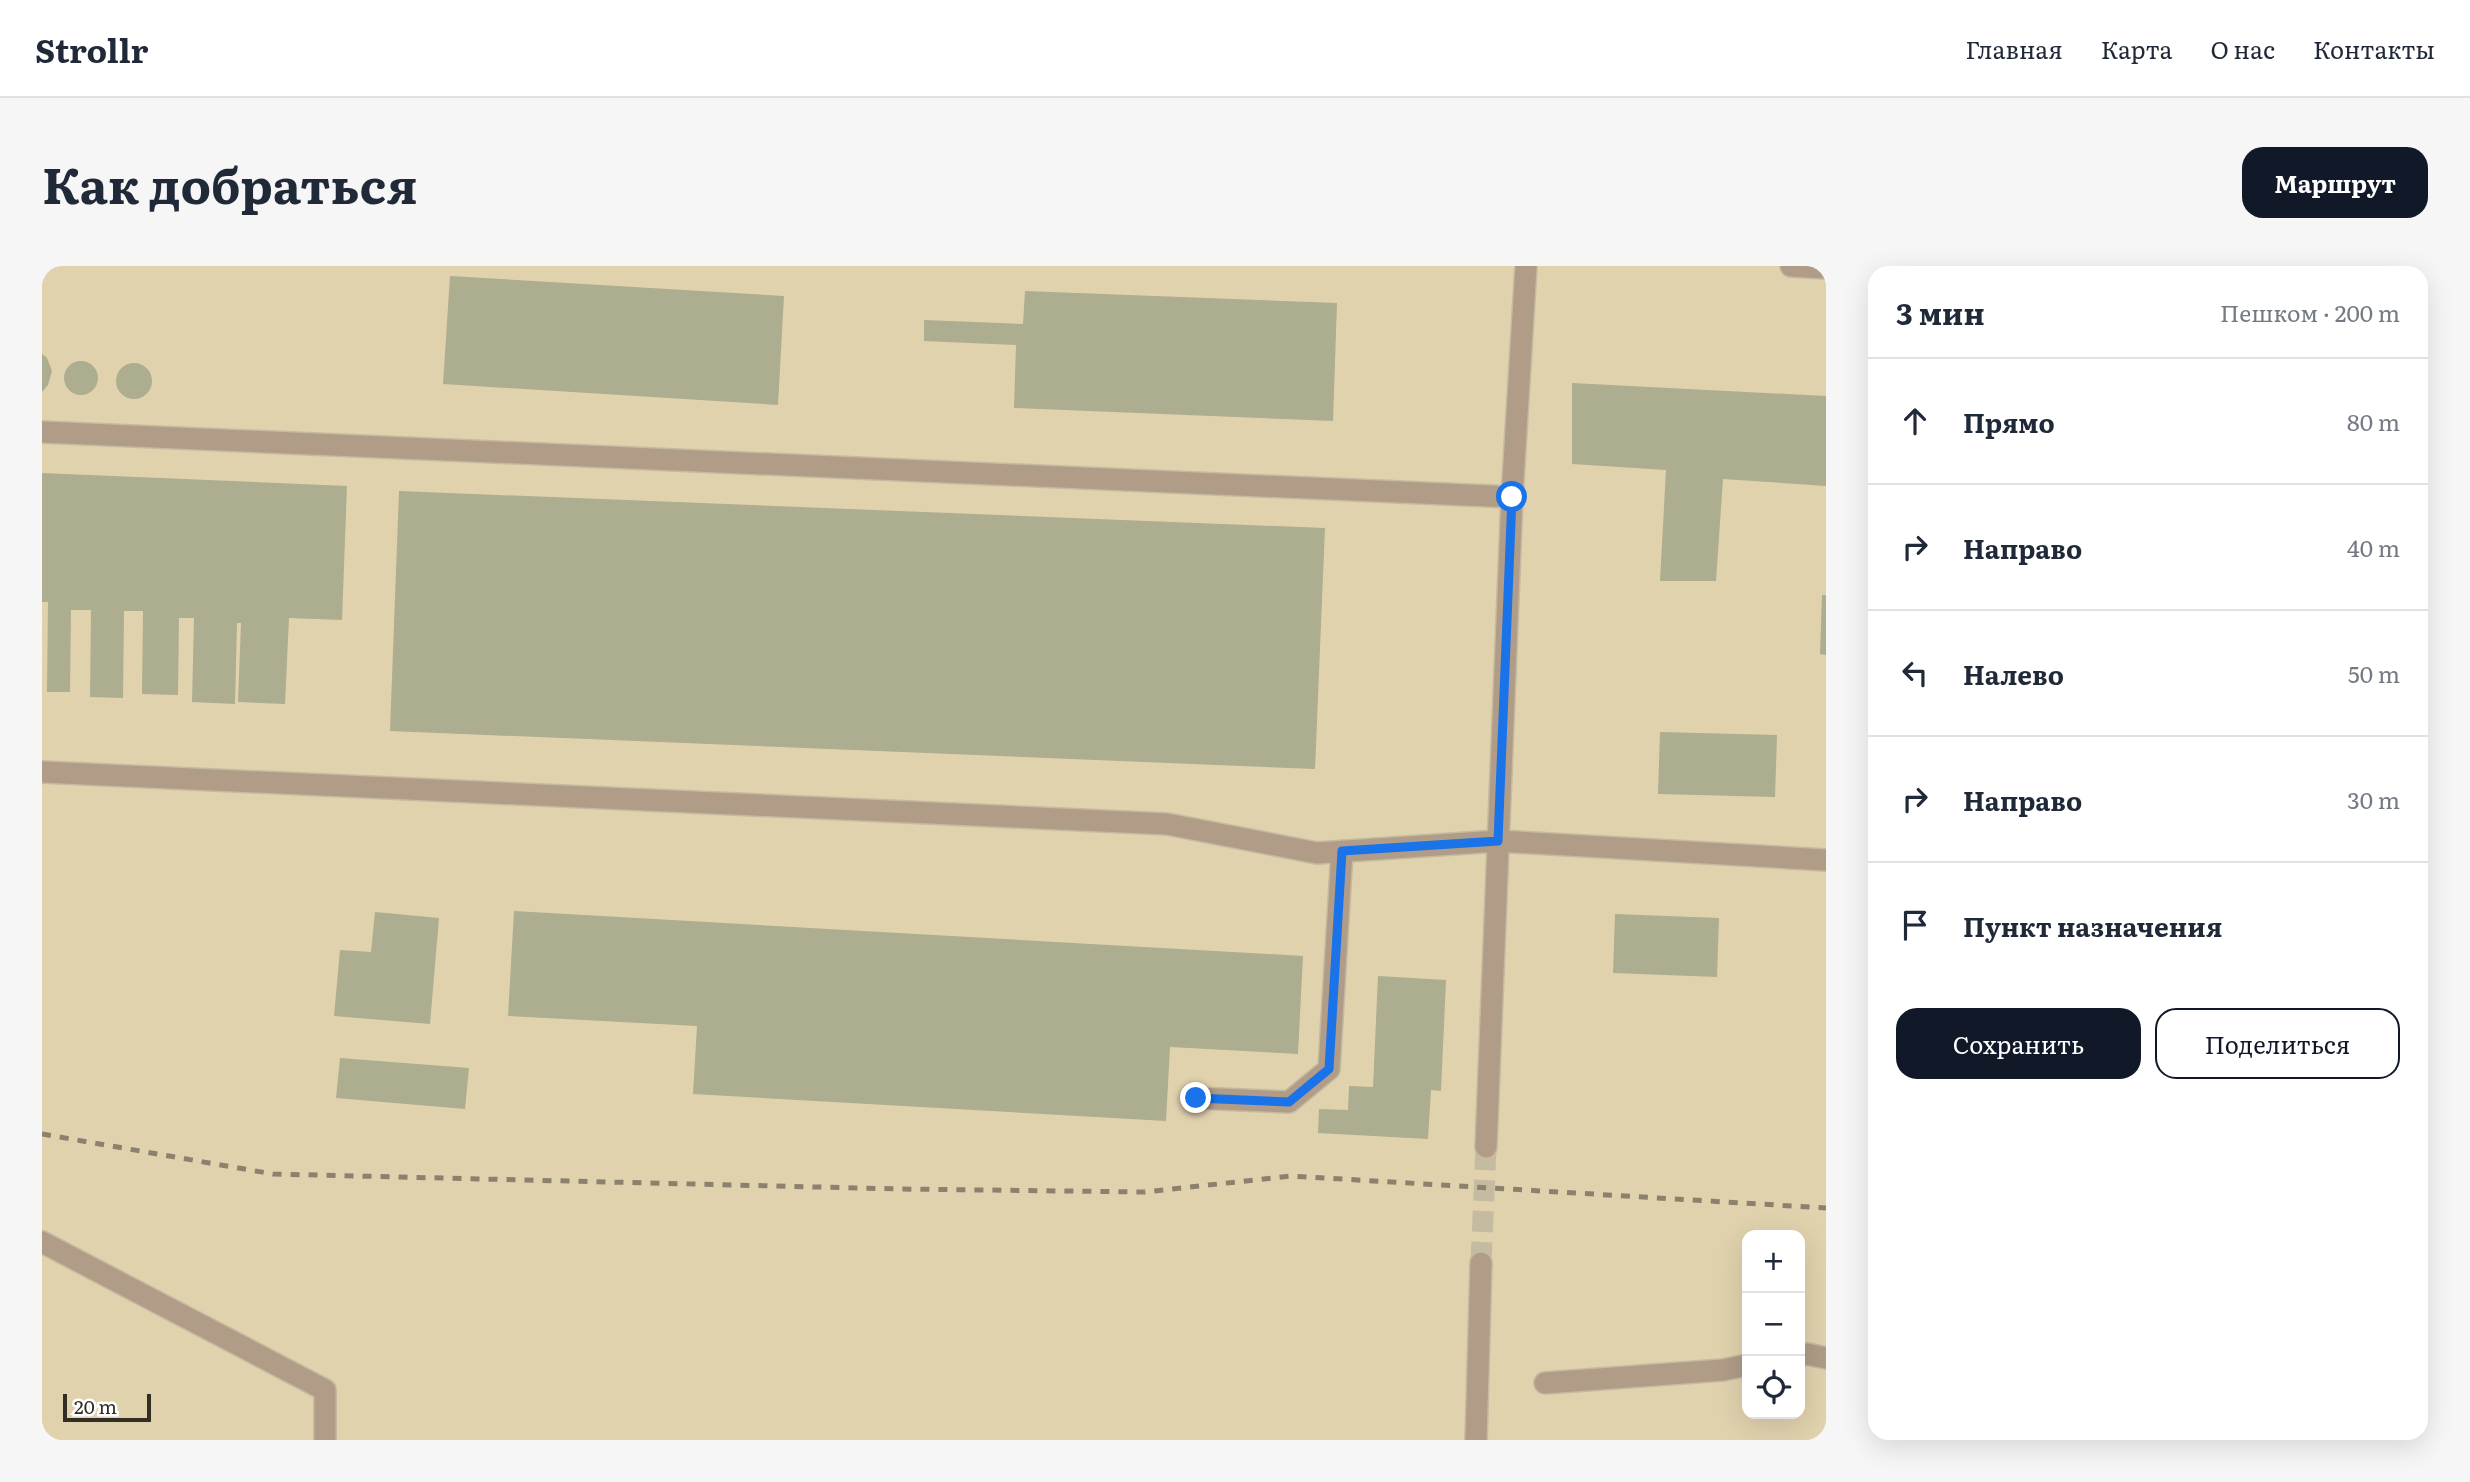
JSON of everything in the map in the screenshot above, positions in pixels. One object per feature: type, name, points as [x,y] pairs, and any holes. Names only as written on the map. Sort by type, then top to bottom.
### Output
[{"type":"lane","points":[[1486,1147],[1512,497],[1526,266]]},
{"type":"lane","points":[[1791,266],[1826,268]]},
{"type":"lane","points":[[42,432],[1512,497]]},
{"type":"lane","points":[[42,772],[1167,824],[1317,853],[1498,841],[1826,860]]},
{"type":"lane","points":[[1196,1098],[1289,1102],[1329,1069],[1342,851]]},
{"type":"lane","points":[[42,1242],[325,1390],[325,1440]]},
{"type":"lane","points":[[1476,1440],[1481,1263]]},
{"type":"lane","points":[[1805,1355],[1826,1358]]},
{"type":"lane","points":[[1545,1383],[1742,1367]]},
{"type":"shaded area","points":[[42,266],[1826,266],[1826,1440],[42,1440]]},
{"type":"building","points":[[450,276],[784,296],[778,405],[443,384]]},
{"type":"building","points":[[1025,291],[1337,303],[1333,421],[1014,408],[1016,345],[924,341],[924,320],[1023,324]]},
{"type":"building","points":[[42,354],[47,358],[52,371],[48,385],[42,392]]},
{"type":"building","points":[[81,361],[93,366],[98,378],[93,390],[81,395],[69,390],[64,378],[69,366]]},
{"type":"building","points":[[134,363],[147,368],[152,381],[147,394],[134,399],[121,394],[116,381],[121,368]]},
{"type":"building","points":[[1572,383],[1826,396],[1826,486],[1723,479],[1716,581],[1660,581],[1666,470],[1572,464]]},
{"type":"building","points":[[42,473],[347,486],[342,620],[289,618],[285,704],[238,702],[241,623],[237,623],[235,704],[192,702],[194,618],[179,618],[178,695],[142,694],[143,611],[124,611],[123,698],[90,697],[91,610],[71,610],[70,692],[47,692],[48,602],[42,602]]},
{"type":"building","points":[[399,491],[1325,528],[1315,769],[390,731]]},
{"type":"building","points":[[1822,595],[1826,595],[1826,655],[1820,654]]},
{"type":"building","points":[[1660,732],[1777,735],[1775,797],[1658,794]]},
{"type":"building","points":[[514,911],[1303,956],[1298,1054],[1170,1047],[1166,1121],[693,1094],[697,1026],[508,1016]]},
{"type":"building","points":[[375,912],[439,918],[430,1024],[334,1016],[340,950],[371,952]]},
{"type":"building","points":[[1615,914],[1719,918],[1717,977],[1613,973]]},
{"type":"building","points":[[1378,976],[1446,980],[1441,1091],[1431,1090],[1428,1139],[1318,1133],[1319,1109],[1348,1110],[1349,1086],[1373,1087]]},
{"type":"building","points":[[340,1058],[469,1068],[465,1109],[336,1098]]},
{"type":"tunnel","points":[[1481,1263],[1486,1147]]},
{"type":"railway","points":[[42,1134],[273,1174],[1145,1192],[1291,1176],[1826,1208]]},
{"type":"route","points":[[1196,1098],[1289,1102],[1329,1069],[1342,851],[1498,841],[1512,497]]}]
